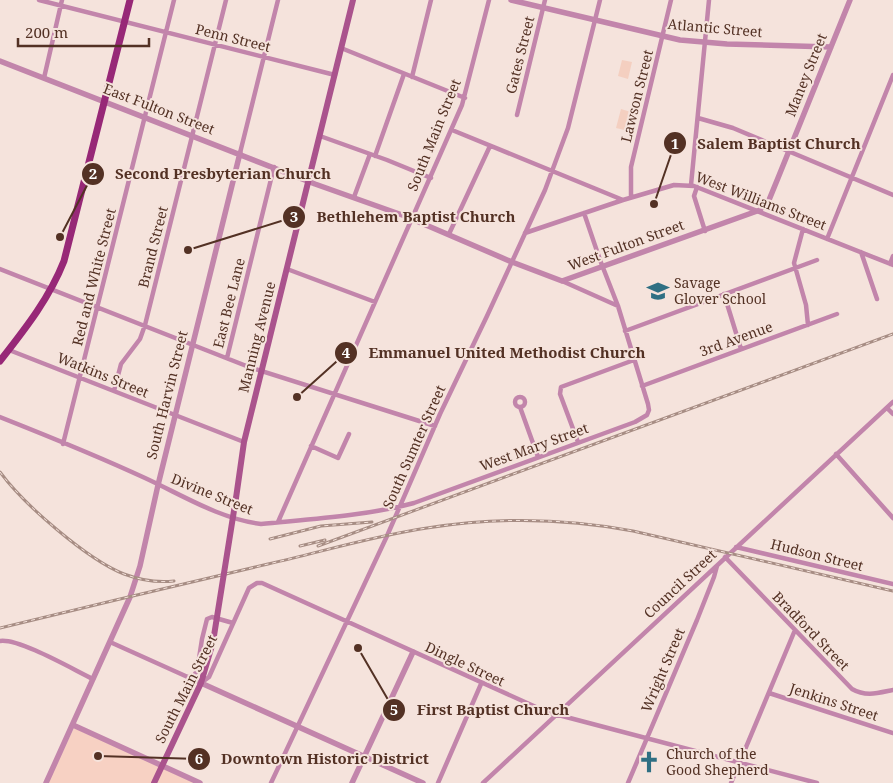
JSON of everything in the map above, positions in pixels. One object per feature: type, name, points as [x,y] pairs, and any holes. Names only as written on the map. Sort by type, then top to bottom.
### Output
[{"type":"main road","points":[[0,361],[40,309],[52,289],[64,261],[130,0]]},
{"type":"main road","name":"Manning Avenue","points":[[201,683],[212,642],[244,442],[353,0]]},
{"type":"main road","name":"South Main Street","points":[[154,783],[201,683]]},
{"type":"street","name":"Penn Street","points":[[39,0],[62,3],[125,22],[335,75]]},
{"type":"street","name":"Red and White Street","points":[[63,444],[174,0]]},
{"type":"street","name":"Brand Street","points":[[114,391],[121,364],[140,339],[145,326],[226,0]]},
{"type":"street","name":"South Harvin Street","points":[[46,783],[130,597],[140,566],[192,344],[278,0]]},
{"type":"street","points":[[412,77],[431,0]]},
{"type":"street","name":"South Main Street","points":[[278,522],[465,98],[490,0]]},
{"type":"street","name":"Atlantic Street","points":[[511,0],[662,37],[705,43],[831,47]]},
{"type":"street","name":"Gates Street","points":[[517,115],[545,0]]},
{"type":"street","name":"South Sumter Street","points":[[271,783],[512,262],[552,171],[568,128],[600,0]]},
{"type":"street","name":"Lawson Street","points":[[631,197],[631,167],[672,0]]},
{"type":"street","points":[[705,231],[694,196],[694,186],[709,0]]},
{"type":"street","name":"Maney Street","points":[[758,212],[768,200],[850,0]]},
{"type":"street","points":[[44,78],[62,3]]},
{"type":"street","points":[[341,48],[465,98]]},
{"type":"street","name":"East Fulton Street","points":[[0,61],[309,181]]},
{"type":"street","points":[[376,156],[404,74]]},
{"type":"street","points":[[826,239],[893,75]]},
{"type":"street","points":[[698,118],[726,126],[893,195]]},
{"type":"street","points":[[452,130],[623,200]]},
{"type":"street","points":[[320,136],[431,178]]},
{"type":"street","points":[[449,234],[490,146]]},
{"type":"street","points":[[354,197],[370,154]]},
{"type":"street","name":"East Bee Lane","points":[[227,358],[274,167]]},
{"type":"street","name":"West Fulton Street","points":[[309,181],[412,218],[562,282],[758,212]]},
{"type":"street","name":"West Williams Street","points":[[525,233],[631,197],[674,185],[694,186],[891,265]]},
{"type":"street","name":"West Mary Street","points":[[399,507],[644,418],[647,415],[649,408],[618,306],[584,213]]},
{"type":"street","points":[[803,229],[794,264],[806,305],[808,325]]},
{"type":"street","points":[[861,252],[877,299]]},
{"type":"street","points":[[891,265],[893,256]]},
{"type":"street","points":[[625,331],[817,260]]},
{"type":"street","points":[[0,269],[262,371],[435,426]]},
{"type":"street","points":[[287,269],[375,302]]},
{"type":"street","points":[[562,282],[618,306]]},
{"type":"street","points":[[724,294],[741,349]]},
{"type":"street","name":"3rd Avenue","points":[[642,386],[837,314]]},
{"type":"street","name":"Watkins Street","points":[[9,350],[244,442]]},
{"type":"street","points":[[578,442],[560,394],[561,387],[634,360]]},
{"type":"street","name":"Council Street","points":[[483,783],[893,402]]},
{"type":"street","points":[[520,407],[538,457]]},
{"type":"street","points":[[887,408],[893,414]]},
{"type":"street","name":"Divine Street","points":[[0,417],[221,513],[261,524],[340,516],[399,507]]},
{"type":"street","points":[[311,446],[338,458],[349,434]]},
{"type":"street","points":[[836,454],[893,518]]},
{"type":"street","name":"Hudson Street","points":[[736,547],[893,584]]},
{"type":"street","name":"Bradford Street","points":[[725,557],[852,689],[862,694],[870,695],[893,690]]},
{"type":"street","name":"Wright Street","points":[[628,783],[714,577],[717,564]]},
{"type":"street","name":"South Main Street","points":[[201,683],[209,677],[249,588],[256,583]]},
{"type":"street","name":"Dingle Street","points":[[256,583],[262,583],[481,684],[556,716],[816,783]]},
{"type":"street","points":[[188,677],[194,675],[197,671],[207,619],[212,617],[233,623]]},
{"type":"street","points":[[731,783],[795,630]]},
{"type":"street","points":[[0,641],[6,640],[25,647],[93,679]]},
{"type":"street","points":[[110,642],[422,783]]},
{"type":"street","points":[[352,783],[413,652]]},
{"type":"street","points":[[438,783],[481,684]]},
{"type":"street","name":"Jenkins Street","points":[[769,693],[893,733]]},
{"type":"street","points":[[73,725],[200,783]]},
{"type":"shaded area","points":[[622,60],[632,62],[628,79],[618,76]]},
{"type":"shaded area","points":[[621,109],[634,113],[629,131],[616,128]]},
{"type":"shaded area","points":[[74,728],[195,783],[48,783]]},
{"type":"railway","points":[[318,546],[893,334]]},
{"type":"railway","points":[[0,472],[10,485],[40,515],[93,557],[109,567],[130,576],[155,581],[174,581]]},
{"type":"railway","points":[[0,628],[387,535],[453,524],[479,522],[556,521],[633,531],[893,591]]},
{"type":"railway","points":[[270,539],[321,526],[372,522]]},
{"type":"railway","points":[[300,546],[325,540]]},
{"type":"place","name":"Salem Baptist Church","points":[[654,204]]},
{"type":"place","name":"Second Presbyterian Church","points":[[60,237]]},
{"type":"place","name":"Bethlehem Baptist Church","points":[[188,250]]},
{"type":"place","name":"Savage Glover School","points":[[658,291]]},
{"type":"place","name":"Emmanuel United Methodist Church","points":[[297,397]]},
{"type":"place","name":"First Baptist Church","points":[[358,648]]},
{"type":"place","name":"Downtown Historic District","points":[[98,756]]},
{"type":"place","name":"Church of the Good Shepherd","points":[[649,762]]}]
